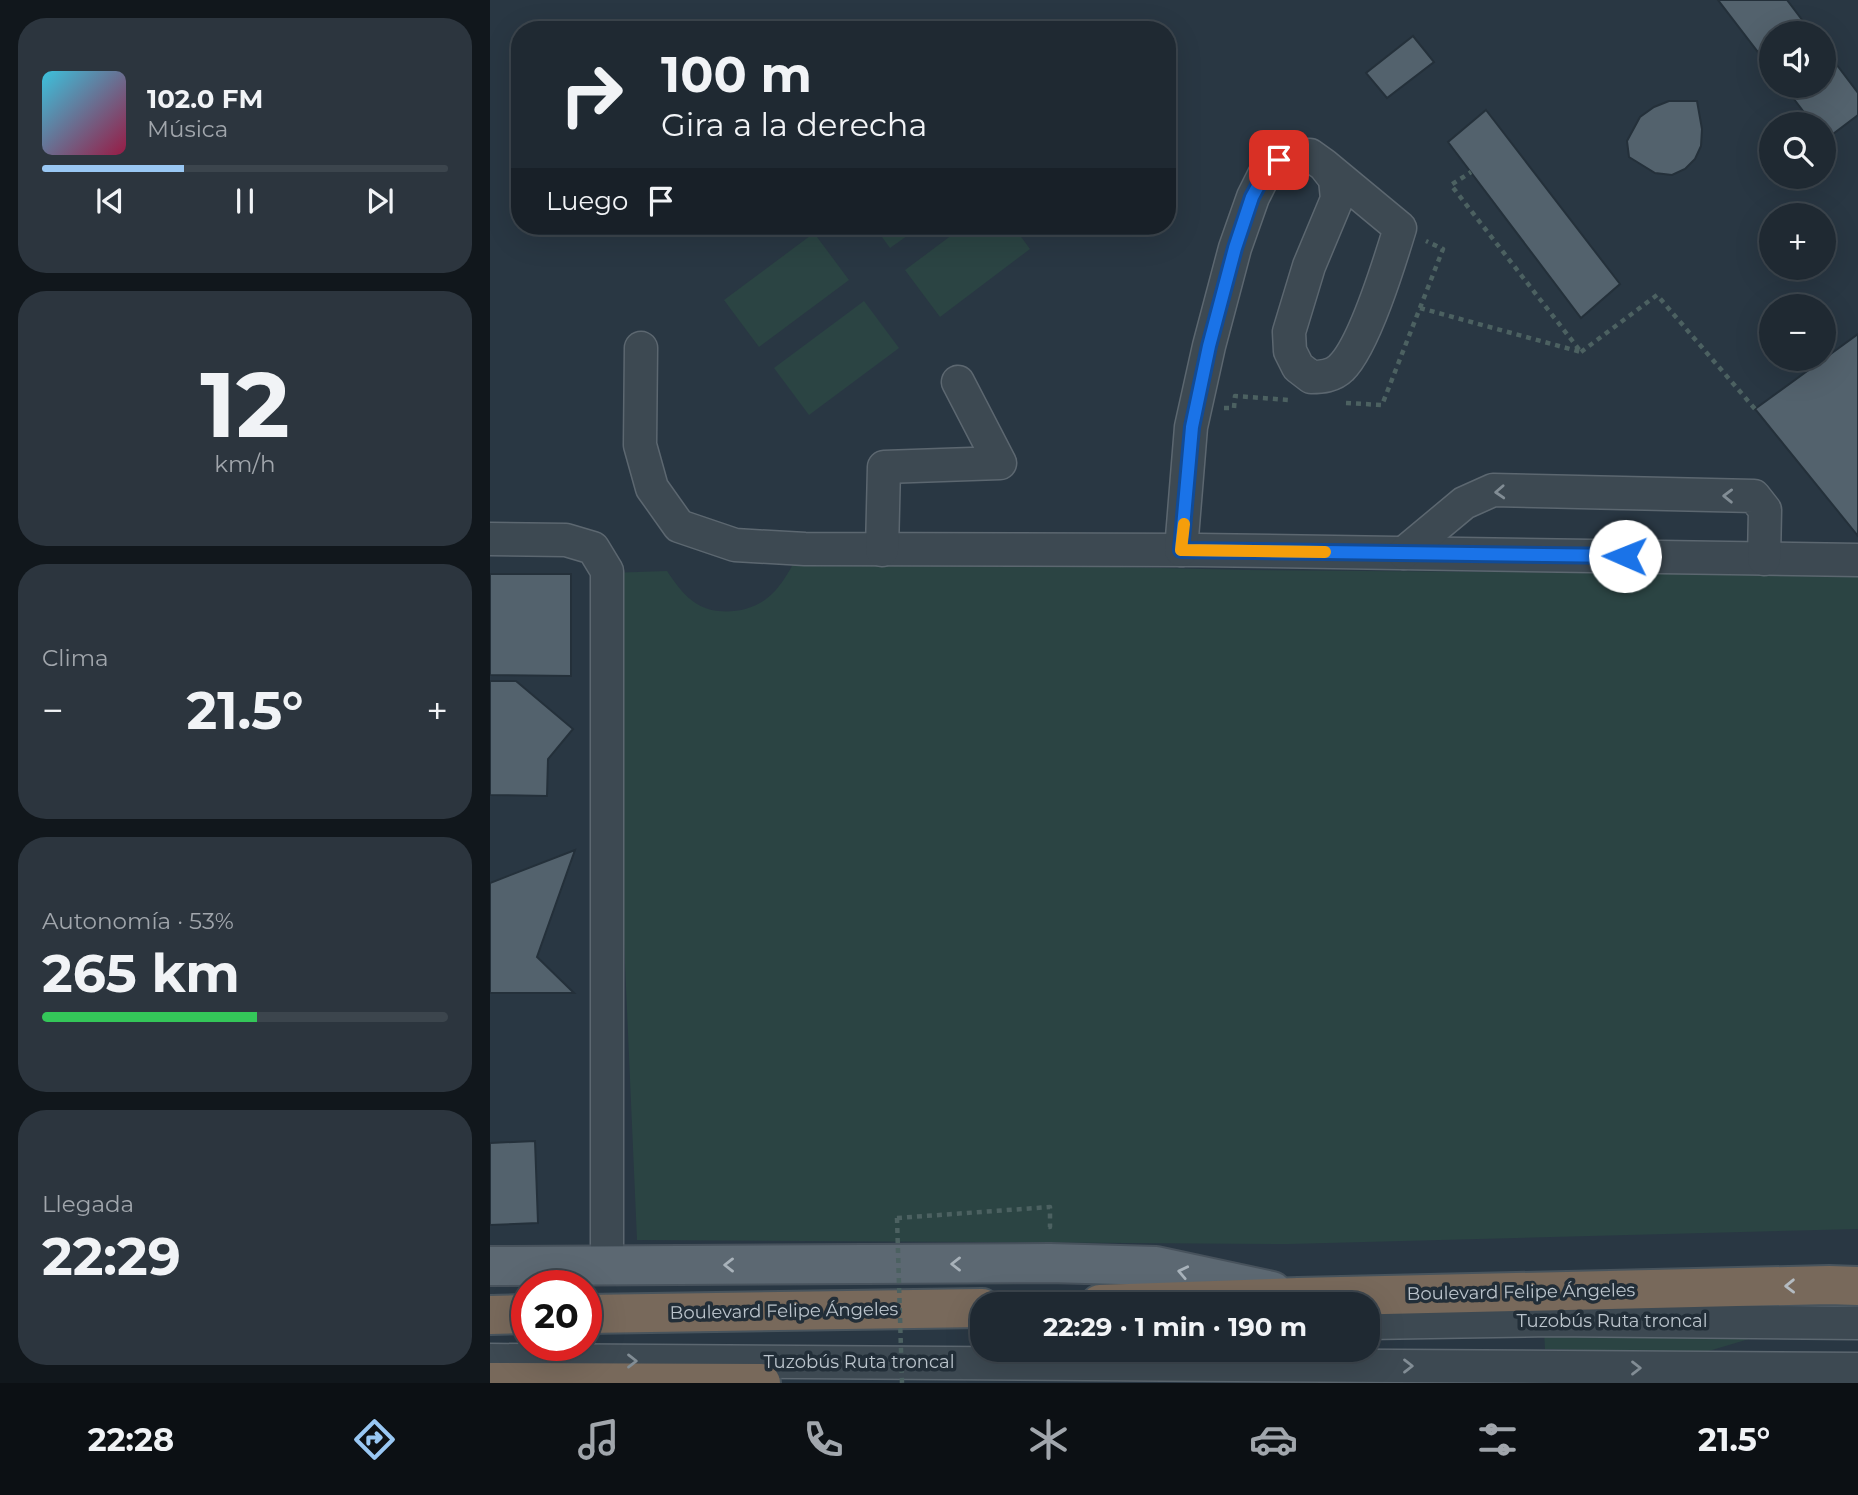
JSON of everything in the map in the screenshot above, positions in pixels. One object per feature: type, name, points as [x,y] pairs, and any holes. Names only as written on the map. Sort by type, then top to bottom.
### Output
[{"type":"highway","name":"Boulevard Felipe Ángeles","points":[[1380,1295],[1848,1284]]},
{"type":"highway","points":[[490,1315],[511,1314]]},
{"type":"highway","name":"Boulevard Felipe Ángeles","points":[[602,1314],[970,1316]]},
{"type":"highway","points":[[490,1382],[761,1383]]},
{"type":"main road","points":[[490,1266],[1051,1263],[1156,1266],[1275,1292]]},
{"type":"street","points":[[1181,550],[1192,427],[1209,346],[1235,248],[1252,197],[1264,175],[1279,160],[1295,155],[1310,155],[1324,165],[1400,228],[1375,301],[1352,355],[1340,370],[1325,377],[1311,377],[1298,367],[1290,351],[1289,332],[1309,266],[1337,199],[1335,179],[1324,165]]},
{"type":"street","points":[[641,348],[639,445],[652,488],[679,526],[735,545],[804,549],[1181,550],[1858,560]]},
{"type":"street","points":[[882,550],[884,467],[1000,463],[958,382]]},
{"type":"street","points":[[1404,553],[1464,503],[1493,491],[1507,491],[1754,496],[1765,510],[1764,559]]},
{"type":"street","points":[[490,539],[566,540],[593,548],[607,571],[607,1266]]},
{"type":"street","name":"Tuzobús Ruta troncal","points":[[602,1329],[970,1316]]},
{"type":"street","name":"Tuzobús Ruta troncal","points":[[1380,1324],[1551,1320],[1858,1323]]},
{"type":"street","points":[[490,1333],[511,1332]]},
{"type":"street","name":"Tuzobús Ruta troncal","points":[[490,1360],[1858,1369]]},
{"type":"path","points":[[1471,172],[1451,186],[1581,352]]},
{"type":"path","points":[[1581,352],[1657,295],[1755,409]]},
{"type":"path","points":[[1420,308],[1581,352]]},
{"type":"path","points":[[902,1383],[897,1218],[1050,1207],[1050,1227],[1037,1228]]},
{"type":"green space","points":[[811,235],[815,235],[849,280],[759,347],[724,300]]},
{"type":"green space","points":[[881,235],[908,235],[890,248]]},
{"type":"green space","points":[[952,235],[1020,235],[1030,249],[940,317],[905,270]]},
{"type":"green space","points":[[864,301],[899,348],[809,415],[774,368]]},
{"type":"green space","points":[[796,559],[1246,570],[1858,575],[1858,1229],[1289,1244],[637,1240],[608,573],[667,571],[684,593],[697,604],[713,610],[732,611],[759,604],[771,595]]},
{"type":"green space","points":[[1544,1331],[1759,1336],[1702,1353],[1545,1349]]},
{"type":"building","points":[[1718,0],[1787,0],[1803,21],[1759,21],[1759,53]]},
{"type":"building","points":[[1413,36],[1434,62],[1387,98],[1366,73]]},
{"type":"building","points":[[1836,64],[1858,93],[1858,115],[1836,132],[1836,112],[1804,112],[1793,98],[1836,98]]},
{"type":"building","points":[[1669,101],[1697,101],[1702,129],[1701,146],[1695,159],[1685,169],[1672,175],[1655,173],[1629,157],[1627,141],[1640,117]]},
{"type":"building","points":[[1486,110],[1620,284],[1581,318],[1448,142]]},
{"type":"building","points":[[1858,334],[1858,536],[1755,409],[1807,371],[1836,371],[1836,350]]},
{"type":"building","points":[[490,574],[571,574],[571,676],[490,675]]},
{"type":"building","points":[[490,681],[516,681],[573,729],[548,759],[547,796],[490,795]]},
{"type":"building","points":[[575,850],[537,957],[574,993],[490,993],[490,883]]},
{"type":"building","points":[[535,1141],[538,1223],[490,1225],[490,1143]]},
{"type":"slow traffic","points":[[1184,524],[1181,550],[1325,552]]},
{"type":"route","points":[[1279,160],[1264,175],[1252,197],[1235,248],[1209,346],[1192,427],[1181,550],[1625,556]]}]
